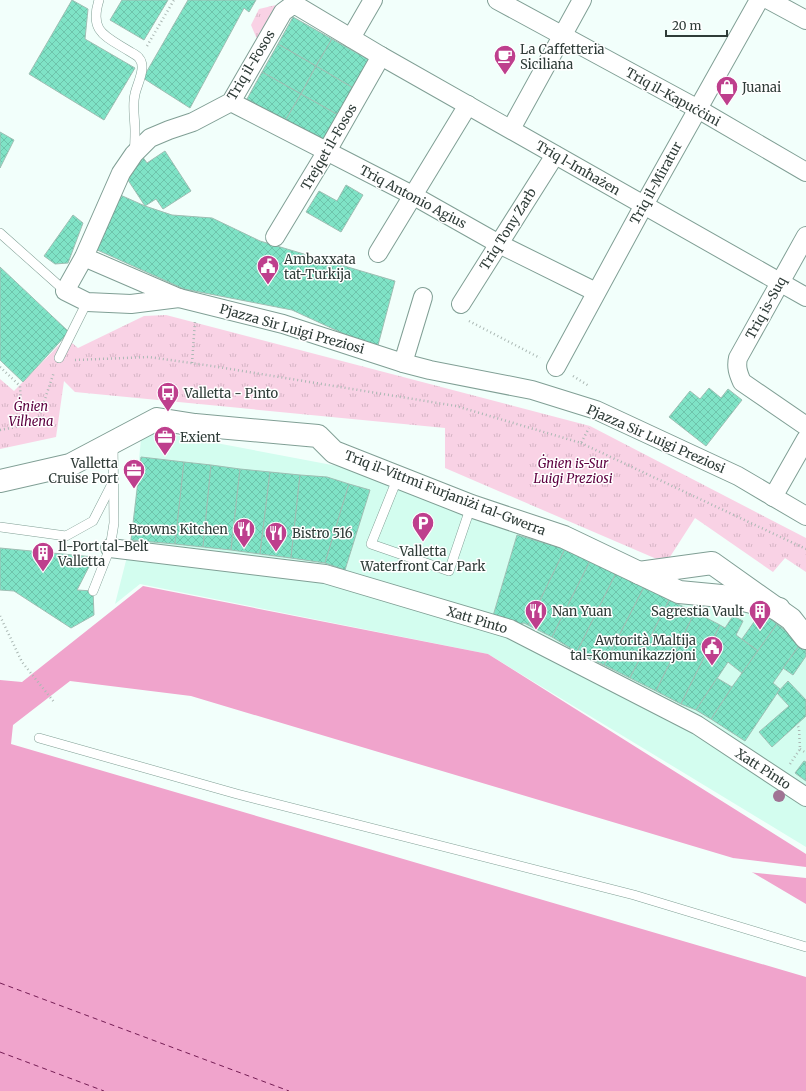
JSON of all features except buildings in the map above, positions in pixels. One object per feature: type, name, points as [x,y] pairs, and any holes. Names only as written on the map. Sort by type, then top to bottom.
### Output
[{"type":"street","points":[[351,38],[373,0]]},
{"type":"street","name":"Triq il-Kapuċċini","points":[[498,0],[698,109],[806,172]]},
{"type":"street","points":[[511,129],[582,0]]},
{"type":"street","name":"Triq il-Miratur","points":[[556,367],[644,205],[759,0]]},
{"type":"street","points":[[769,0],[806,20]]},
{"type":"street","name":"Triq l-Imħażen","points":[[294,4],[381,56],[806,297]]},
{"type":"street","name":"Triq il-Fosos","points":[[84,256],[121,173],[134,154],[150,138],[193,122],[231,102],[283,12],[294,4]]},
{"type":"street","name":"Trejqet il-Fosos","points":[[275,237],[327,151],[381,56]]},
{"type":"street","name":"Triq Antonio Agius","points":[[231,102],[414,196],[499,244],[596,292]]},
{"type":"street","points":[[378,253],[468,105]]},
{"type":"street","name":"Triq Tony Zarb","points":[[462,311],[499,244],[556,155]]},
{"type":"street","name":"Triq is-Suq","points":[[806,236],[738,358],[737,365],[738,374],[742,382],[806,426]]},
{"type":"street","points":[[65,291],[84,256]]},
{"type":"street","name":"Pjazza Sir Luigi Preziosi","points":[[84,256],[188,300],[283,324],[403,363],[430,370],[532,390],[596,410],[738,476],[806,516]]},
{"type":"street","name":"Pjazza Sir Luigi Preziosi","points":[[65,291],[87,302],[131,304],[188,300]]},
{"type":"street","points":[[403,363],[422,297]]},
{"type":"street","name":"Triq il-Vittmi Furjaniżi tal-Gwerra","points":[[0,481],[70,465],[157,419],[194,425],[318,436],[334,452],[471,506],[564,537],[679,592],[732,597],[778,609]]},
{"type":"street","points":[[773,497],[806,439]]},
{"type":"street","name":"Xatt Pinto","points":[[110,548],[325,574],[510,629],[697,725],[806,797]]},
{"type":"street","name":"Triq il-Vittmi Furjaniżi tal-Gwerra","points":[[639,573],[712,563],[791,619],[806,638]]},
{"type":"lane","points":[[99,0],[96,8],[95,20],[99,30],[140,58],[143,66],[134,96],[134,154]]},
{"type":"lane","points":[[0,233],[65,291]]},
{"type":"lane","points":[[59,358],[87,302]]},
{"type":"lane","points":[[93,591],[110,548],[114,523],[113,443]]},
{"type":"lane","points":[[398,476],[371,544],[449,571],[471,506]]},
{"type":"lane","points":[[0,527],[66,536],[93,521],[114,481]]},
{"type":"lane","points":[[38,738],[237,794],[634,895],[806,947]]},
{"type":"path","points":[[140,58],[174,0]]},
{"type":"path","points":[[188,300],[192,363]]},
{"type":"path","points":[[462,311],[556,367]]},
{"type":"path","points":[[0,430],[37,423],[59,358],[73,360],[149,357],[192,363],[456,406],[582,443],[806,549]]},
{"type":"path","points":[[0,367],[20,386],[22,426]]},
{"type":"path","points":[[582,443],[596,410]]},
{"type":"path","points":[[0,616],[22,662],[54,702]]},
{"type":"path","points":[[797,724],[799,728],[800,748],[806,753]]},
{"type":"shaded area","points":[[142,429],[369,472],[559,541],[720,612],[769,612],[800,636],[806,654],[806,847],[488,654],[140,584],[115,604],[131,541]]},
{"type":"shaded area","points":[[143,586],[488,654],[806,854],[806,904],[750,871],[733,858],[191,696],[70,681],[13,725],[11,744],[806,977],[806,1091],[0,1091],[0,680],[22,682]]},
{"type":"green space","points":[[276,5],[257,39],[251,25],[259,9]]},
{"type":"green space","name":"Ġnien is-Sur Luigi Preziosi","points":[[166,315],[590,426],[806,538],[806,572],[785,558],[773,572],[695,518],[666,563],[445,468],[445,428],[75,392],[64,381],[56,437],[0,449],[0,379],[14,391],[66,338],[78,348],[144,316]]},
{"type":"pier","points":[[733,858],[806,867],[806,878],[748,872],[735,862]]},
{"type":"ferry route","points":[[0,983],[289,1091]]},
{"type":"ferry route","points":[[0,1052],[104,1091]]},
{"type":"place","name":"La Caffetteria Siciliana","points":[[505,76]]},
{"type":"place","name":"Juanai","points":[[727,106]]},
{"type":"place","name":"Ambaxxata tat-Turkija","points":[[268,286]]},
{"type":"place","name":"Valletta - Pinto","points":[[168,412]]},
{"type":"place","name":"Exient","points":[[165,456]]},
{"type":"place","name":"Valletta Cruise Port","points":[[134,490]]},
{"type":"place","name":"Valletta Waterfront Car Park","points":[[423,542]]},
{"type":"place","name":"Browns Kitchen","points":[[244,548]]},
{"type":"place","name":"Bistro 516","points":[[276,552]]},
{"type":"place","name":"Il-Port tal-Belt Valletta","points":[[43,572]]},
{"type":"place","name":"Nan Yuan","points":[[536,630]]},
{"type":"place","name":"Sagrestia Vault","points":[[760,630]]},
{"type":"place","name":"Awtorità Maltija tal-Komunikazzjoni","points":[[712,666]]},
{"type":"park label","name":"Ġnien Vilhena","points":[[31,414]]}]
